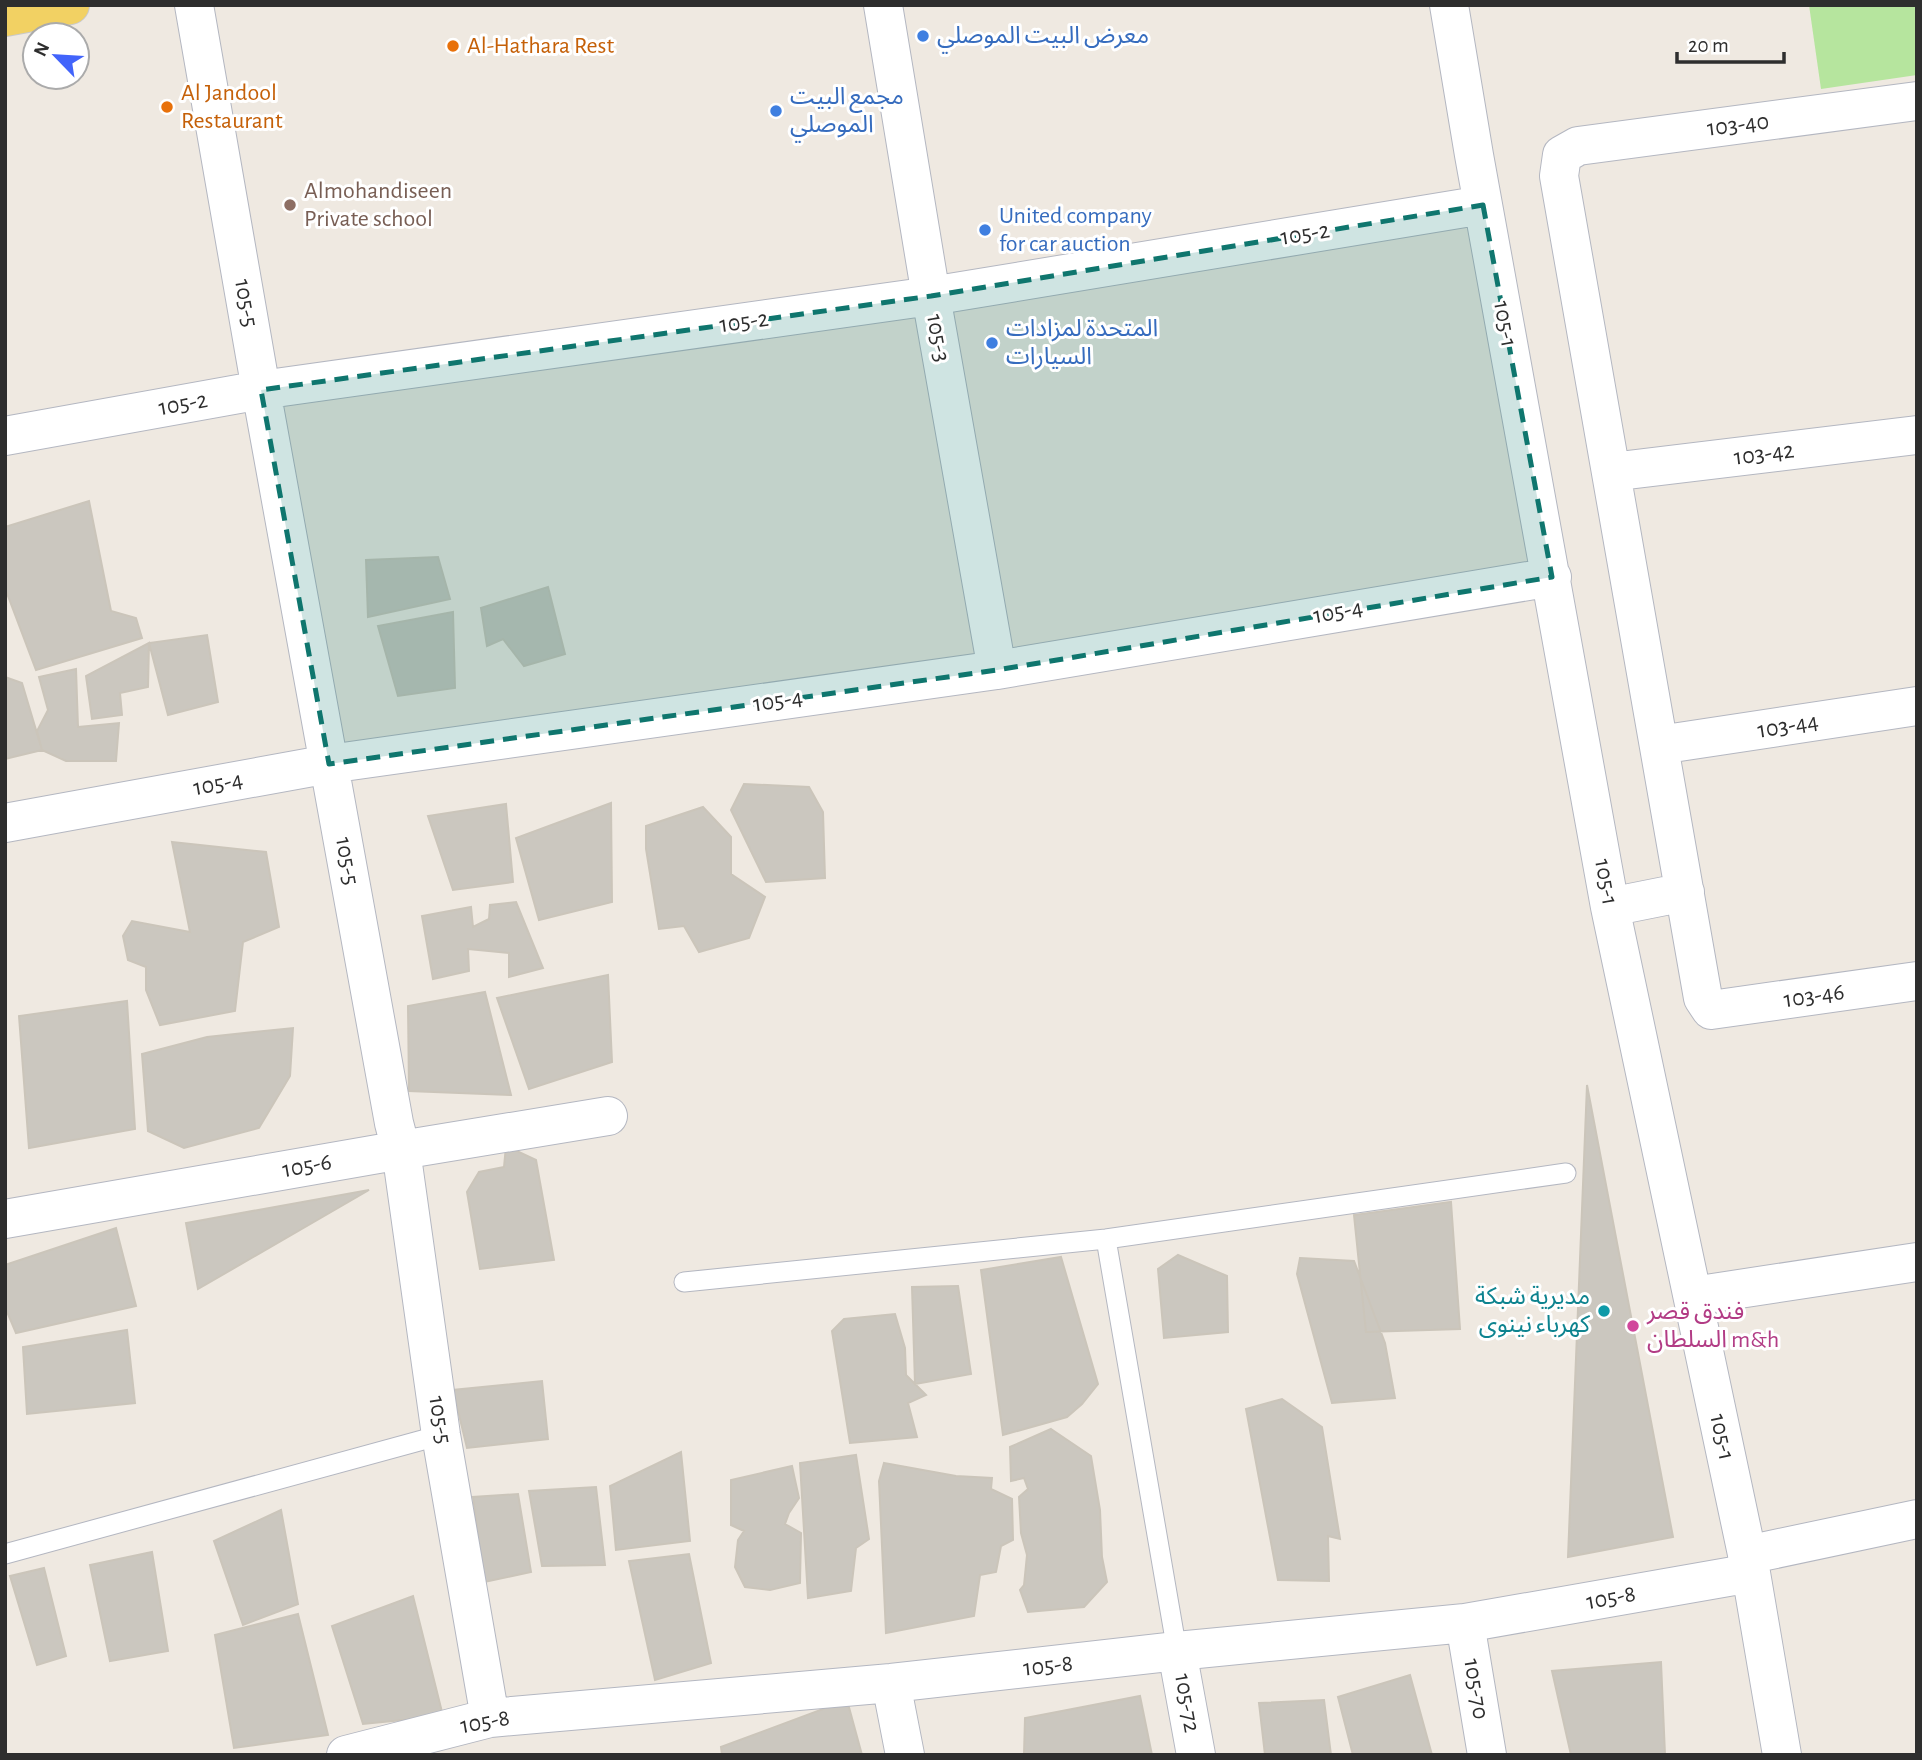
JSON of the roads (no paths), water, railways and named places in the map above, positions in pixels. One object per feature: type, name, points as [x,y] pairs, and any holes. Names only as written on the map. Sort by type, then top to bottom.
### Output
[{"type":"main road","points":[[5,17],[70,5]]},
{"type":"street","name":"105-5","points":[[194,5],[261,390],[401,1150],[441,1435],[490,1718]]},
{"type":"street","name":"105-3","points":[[883,5],[997,670]]},
{"type":"street","name":"105-1","points":[[1449,5],[1610,907],[1749,1564],[1782,1755]]},
{"type":"street","name":"103-40","points":[[1611,472],[1559,176],[1563,155],[1578,146],[1917,101]]},
{"type":"street","name":"105-2","points":[[5,436],[261,390],[931,296],[1483,205]]},
{"type":"street","name":"103-42","points":[[1611,472],[1917,435]]},
{"type":"street","points":[[1610,907],[1685,892],[1611,472]]},
{"type":"street","name":"105-4","points":[[5,823],[329,764],[997,670],[1552,577]]},
{"type":"street","name":"103-44","points":[[1659,745],[1917,706]]},
{"type":"street","name":"103-46","points":[[1685,892],[1703,998],[1711,1010],[1917,981]]},
{"type":"street","name":"105-6","points":[[5,1219],[608,1116]]},
{"type":"street","points":[[1693,1296],[1917,1262]]},
{"type":"street","name":"105-8","points":[[346,1755],[490,1718],[891,1684],[1177,1651],[1465,1623],[1749,1564],[1917,1519]]},
{"type":"street","name":"105-70","points":[[1465,1623],[1486,1755]]},
{"type":"street","name":"105-72","points":[[1177,1651],[1196,1755]]},
{"type":"street","points":[[891,1684],[905,1755]]},
{"type":"lane","points":[[684,1282],[1106,1239],[1566,1173]]},
{"type":"lane","points":[[1106,1239],[1177,1651]]},
{"type":"lane","points":[[5,1554],[441,1435]]},
{"type":"place","name":"معرض البيت الموصلي","points":[[923,36]]},
{"type":"place","name":"Al-Hathara Rest","points":[[453,46]]},
{"type":"place","name":"Al Jandool Restaurant","points":[[167,107]]},
{"type":"place","name":"مجمع البيت الموصلي","points":[[776,111]]},
{"type":"place","name":"Almohandiseen Private school","points":[[290,205]]},
{"type":"place","name":"United company for car auction","points":[[985,230]]},
{"type":"place","name":"المتحدة لمزادات السيارات","points":[[992,343]]},
{"type":"place","name":"مديرية شبكة كهرباء نينوى","points":[[1604,1311]]},
{"type":"place","name":"فندق قصر السلطان m&h","points":[[1633,1326]]}]
